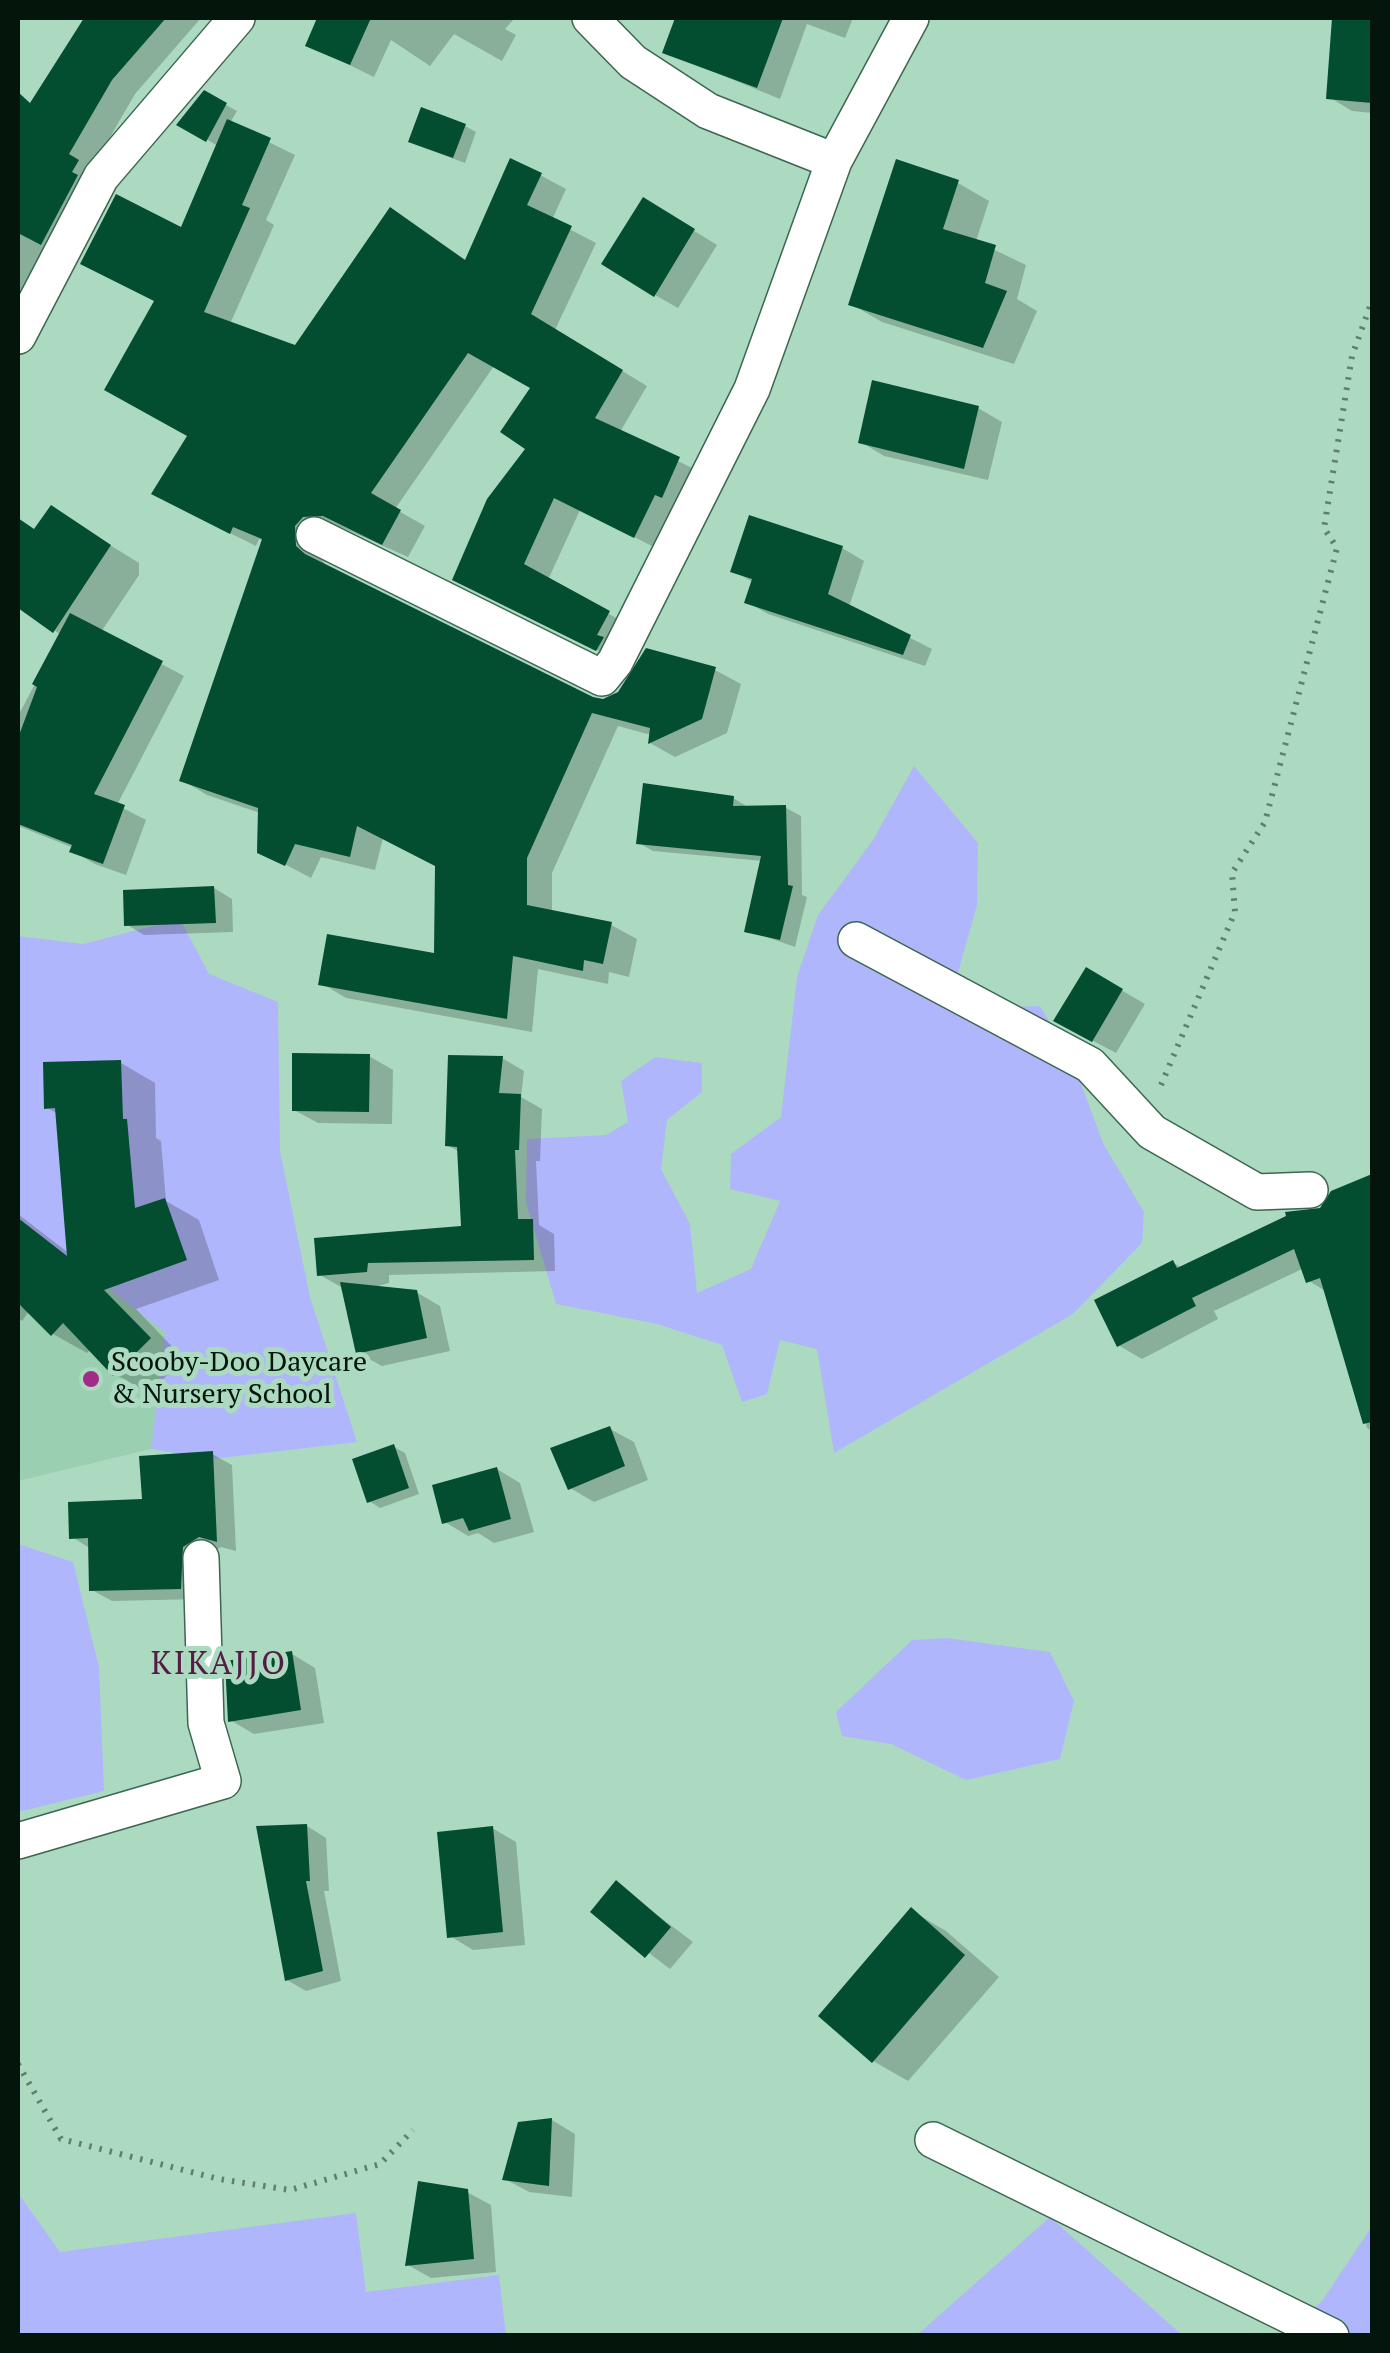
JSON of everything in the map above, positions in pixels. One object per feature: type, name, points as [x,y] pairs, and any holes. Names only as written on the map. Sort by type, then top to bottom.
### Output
[{"type":"street","points":[[18,336],[101,178],[237,18]]},
{"type":"street","points":[[590,18],[633,62],[708,111],[834,161]]},
{"type":"street","points":[[314,535],[602,678],[615,662],[752,388],[834,161],[911,18]]},
{"type":"street","points":[[856,940],[1090,1065],[1152,1132],[1257,1192],[1310,1190]]},
{"type":"street","points":[[18,1841],[222,1780],[206,1723],[201,1558]]},
{"type":"street","points":[[933,2140],[1331,2336]]},
{"type":"path","points":[[1160,1087],[1235,912],[1232,873],[1265,822],[1336,548],[1324,528],[1352,356],[1372,301]]},
{"type":"path","points":[[18,2064],[61,2139],[219,2180],[290,2190],[380,2164],[413,2130]]},
{"type":"shaded area","points":[[914,766],[978,843],[977,905],[957,976],[1007,1007],[1040,1006],[1072,1060],[1104,1145],[1144,1212],[1142,1243],[1073,1314],[834,1453],[817,1349],[780,1340],[767,1394],[742,1402],[722,1345],[657,1324],[556,1304],[526,1202],[527,1139],[606,1135],[628,1122],[621,1081],[655,1057],[702,1063],[702,1092],[667,1120],[661,1169],[690,1224],[697,1293],[751,1269],[780,1201],[730,1189],[731,1154],[781,1117],[797,977],[818,915],[873,840]]},
{"type":"shaded area","points":[[180,919],[209,974],[278,1002],[280,1151],[310,1297],[357,1442],[212,1459],[151,1449],[165,1332],[18,1220],[18,936],[83,944]]},
{"type":"shaded area","name":"Scooby-Doo Daycare & Nursery School","points":[[18,1185],[180,1309],[151,1449],[18,1481]]},
{"type":"shaded area","points":[[18,1544],[73,1562],[99,1667],[104,1791],[18,1812]]},
{"type":"shaded area","points":[[947,1638],[1050,1652],[1074,1701],[1060,1759],[966,1780],[891,1744],[842,1736],[836,1712],[912,1640]]},
{"type":"shaded area","points":[[18,2193],[60,2252],[356,2213],[366,2292],[499,2275],[506,2335],[18,2335]]},
{"type":"shaded area","points":[[1050,2217],[1182,2335],[916,2336]]},
{"type":"shaded area","points":[[1372,2226],[1372,2335],[1283,2336],[1322,2301]]},
{"type":"building","points":[[84,18],[166,18],[112,80],[69,154],[79,160],[72,172],[78,175],[41,245],[18,233],[18,92],[30,103]]},
{"type":"building","points":[[317,18],[371,18],[350,65],[305,46]]},
{"type":"building","points":[[675,18],[783,18],[757,88],[662,53]]},
{"type":"building","points":[[1332,18],[1372,18],[1372,103],[1326,99]]},
{"type":"building","points":[[204,90],[227,103],[206,142],[176,125]]},
{"type":"building","points":[[421,107],[466,124],[453,158],[408,142]]},
{"type":"building","points":[[227,119],[271,138],[242,205],[250,208],[204,312],[295,345],[390,207],[465,260],[510,158],[542,173],[527,205],[572,226],[531,314],[623,370],[595,418],[680,457],[662,498],[655,495],[634,538],[554,498],[524,564],[610,611],[597,635],[604,637],[596,651],[452,580],[487,499],[525,449],[500,432],[530,388],[468,353],[371,493],[401,510],[382,545],[323,516],[303,517],[295,526],[296,546],[305,554],[593,697],[603,699],[618,692],[646,648],[716,667],[702,719],[648,744],[650,728],[592,713],[527,858],[527,905],[612,922],[603,964],[584,960],[583,971],[513,956],[507,1019],[318,985],[327,934],[434,953],[435,866],[357,826],[350,857],[295,844],[285,866],[257,853],[258,808],[179,781],[262,539],[233,527],[230,534],[151,494],[187,436],[104,390],[154,301],[80,264],[116,194],[181,227]]},
{"type":"building","points":[[896,159],[959,180],[943,229],[996,245],[985,283],[1007,291],[983,348],[848,305]]},
{"type":"building","points":[[643,197],[695,229],[654,297],[601,264]]},
{"type":"building","points":[[872,380],[979,406],[964,469],[858,443]]},
{"type":"building","points":[[51,505],[111,545],[53,633],[18,608],[18,518],[34,529]]},
{"type":"building","points":[[749,515],[843,546],[828,594],[911,635],[903,655],[744,603],[752,579],[730,572]]},
{"type":"building","points":[[70,613],[163,661],[94,794],[125,805],[103,864],[69,852],[72,845],[18,824],[18,738],[37,687],[32,684]]},
{"type":"building","points":[[643,783],[734,796],[733,806],[786,805],[788,885],[793,886],[780,940],[744,932],[761,856],[636,844]]},
{"type":"building","points":[[214,886],[216,923],[124,926],[123,890]]},
{"type":"building","points":[[1086,967],[1123,989],[1092,1042],[1053,1021]]},
{"type":"building","points":[[292,1053],[370,1054],[369,1112],[292,1111]]},
{"type":"building","points":[[448,1055],[503,1056],[499,1093],[521,1094],[519,1150],[515,1150],[518,1219],[533,1219],[534,1260],[368,1263],[367,1272],[317,1276],[314,1238],[461,1226],[457,1147],[445,1146]]},
{"type":"building","points":[[121,1060],[123,1119],[127,1119],[135,1208],[165,1198],[187,1260],[104,1290],[151,1338],[113,1376],[63,1323],[51,1336],[18,1303],[18,1218],[67,1256],[55,1108],[44,1109],[43,1062]]},
{"type":"building","points":[[1372,1174],[1372,1422],[1363,1424],[1320,1278],[1306,1283],[1294,1249],[1192,1298],[1196,1306],[1117,1347],[1094,1300],[1173,1260],[1177,1268],[1286,1216],[1285,1212],[1320,1208],[1331,1191]]},
{"type":"building","points":[[340,1282],[417,1290],[427,1338],[356,1354]]},
{"type":"building","points":[[610,1426],[625,1466],[568,1490],[550,1448]]},
{"type":"building","points":[[394,1444],[409,1488],[367,1503],[352,1459]]},
{"type":"building","points":[[213,1451],[217,1542],[199,1537],[183,1547],[181,1589],[89,1591],[88,1538],[69,1539],[68,1502],[142,1499],[139,1456]]},
{"type":"building","points":[[497,1467],[511,1519],[469,1531],[463,1518],[442,1524],[432,1485]]},
{"type":"building","points":[[292,1651],[301,1710],[228,1722],[225,1661]]},
{"type":"building","points":[[307,1824],[310,1881],[306,1881],[323,1971],[285,1981],[256,1826]]},
{"type":"building","points":[[493,1826],[503,1932],[447,1938],[437,1832]]},
{"type":"building","points":[[616,1880],[671,1927],[645,1958],[590,1912]]},
{"type":"building","points":[[911,1907],[965,1955],[872,2063],[818,2016]]},
{"type":"building","points":[[552,2118],[549,2186],[502,2180],[518,2122]]},
{"type":"building","points":[[418,2181],[468,2189],[474,2259],[405,2266]]},
{"type":"place","name":"Scooby-Doo Daycare & Nursery School","points":[[91,1379]]},
{"type":"district","name":"KIKAJJO","points":[[219,1665]]}]
